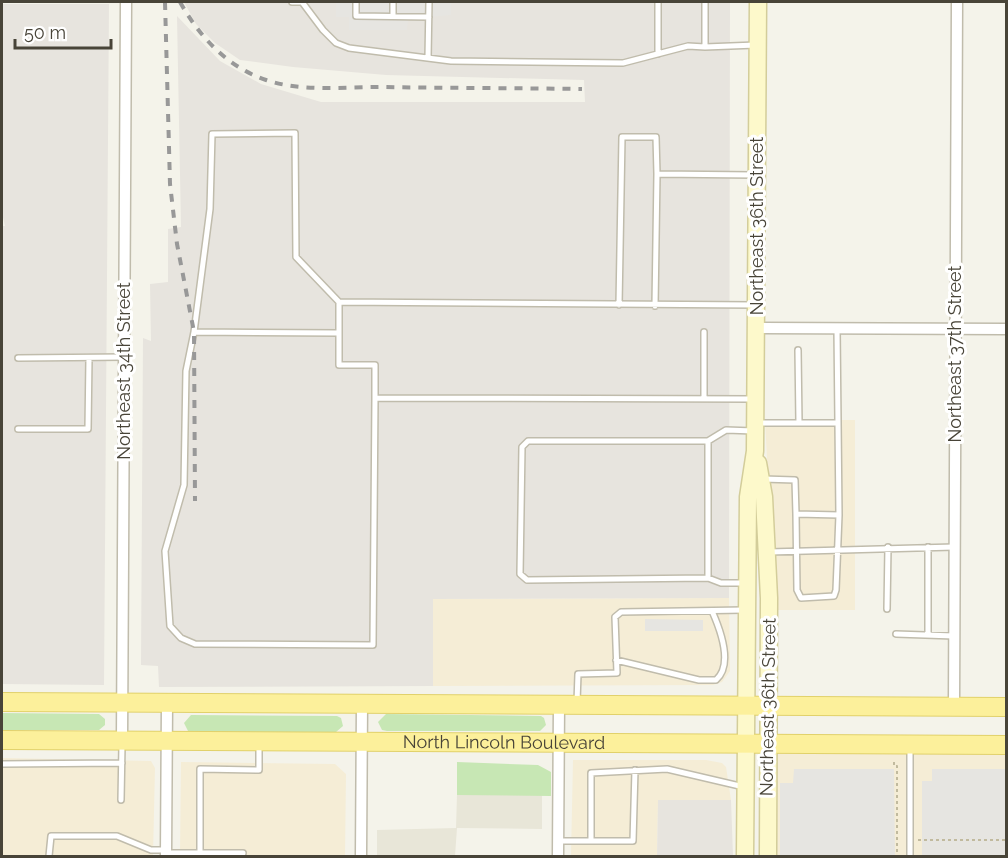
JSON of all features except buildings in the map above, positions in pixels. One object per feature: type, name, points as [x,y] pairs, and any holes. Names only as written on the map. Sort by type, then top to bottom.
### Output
[{"type":"main road","name":"Northeast 36th Street","points":[[745,856],[748,497],[755,451],[756,399],[758,2]]},
{"type":"main road","name":"Northeast 36th Street","points":[[755,451],[761,479],[767,552],[768,856]]},
{"type":"main road","points":[[2,702],[1006,706]]},
{"type":"main road","name":"North Lincoln Boulevard","points":[[2,740],[1006,745]]},
{"type":"street","name":"Northeast 34th Street","points":[[122,741],[126,2]]},
{"type":"street","name":"Northeast 37th Street","points":[[954,706],[957,2]]},
{"type":"street","points":[[756,328],[1006,329]]},
{"type":"street","points":[[166,853],[167,703]]},
{"type":"street","points":[[361,856],[362,704]]},
{"type":"street","points":[[558,856],[559,742],[568,704]]},
{"type":"lane","points":[[292,2],[302,2],[322,30],[336,44],[349,48],[450,61],[623,63],[688,46],[758,45]]},
{"type":"lane","points":[[356,2],[356,16],[429,17]]},
{"type":"lane","points":[[393,2],[393,16]]},
{"type":"lane","points":[[428,58],[429,2]]},
{"type":"lane","points":[[658,2],[658,54]]},
{"type":"lane","points":[[705,2],[705,47]]},
{"type":"lane","points":[[295,133],[296,257],[339,302],[339,365],[375,365],[373,645],[195,644],[181,638],[170,626],[165,551],[184,485],[186,371],[194,332],[210,209],[212,134],[295,133]]},
{"type":"lane","points":[[620,306],[622,137],[656,137],[655,306]]},
{"type":"lane","points":[[657,174],[757,175]]},
{"type":"lane","points":[[339,302],[620,306],[756,305]]},
{"type":"lane","points":[[761,479],[795,480],[797,590],[801,598],[834,596],[839,515],[837,328]]},
{"type":"lane","points":[[194,332],[339,333]]},
{"type":"lane","points":[[704,332],[704,399]]},
{"type":"lane","points":[[798,350],[799,423]]},
{"type":"lane","points":[[18,358],[124,357]]},
{"type":"lane","points":[[18,429],[88,429],[89,358]]},
{"type":"lane","points":[[375,398],[756,399]]},
{"type":"lane","points":[[747,583],[721,583],[708,578],[528,580],[520,574],[522,447],[528,441],[708,441],[726,430],[799,423],[838,423]]},
{"type":"lane","points":[[708,441],[708,578]]},
{"type":"lane","points":[[796,514],[839,515]]},
{"type":"lane","points":[[887,609],[888,547]]},
{"type":"lane","points":[[928,547],[928,635]]},
{"type":"lane","points":[[767,552],[954,547]]},
{"type":"lane","points":[[568,704],[578,674],[617,673],[615,617],[621,612],[747,610]]},
{"type":"lane","points":[[616,660],[699,680],[716,680],[723,668],[724,648],[721,630],[712,611]]},
{"type":"lane","points":[[896,634],[954,636]]},
{"type":"lane","points":[[122,741],[122,800]]},
{"type":"lane","points":[[200,853],[200,769],[259,770],[259,741]]},
{"type":"lane","points":[[910,745],[910,856]]},
{"type":"lane","points":[[2,764],[122,763]]},
{"type":"lane","points":[[591,841],[591,773],[667,769],[745,787]]},
{"type":"lane","points":[[558,841],[633,841],[635,770]]},
{"type":"lane","points":[[49,856],[51,836],[117,836],[151,850],[166,853],[243,853]]},
{"type":"path","points":[[894,762],[894,766],[897,766],[897,856]]},
{"type":"path","points":[[897,840],[1006,840]]},
{"type":"shaded area","points":[[184,2],[730,2],[729,598],[433,599],[433,686],[159,687],[158,666],[141,665],[143,338],[151,341],[150,284],[168,282],[168,229],[181,227],[177,16],[220,61],[261,84],[321,102],[585,102],[584,80],[386,75],[240,60],[215,43],[196,24]]},
{"type":"shaded area","points":[[336,2],[451,2],[451,15],[408,19],[407,30],[349,30],[349,17],[336,17]]},
{"type":"shaded area","points":[[2,4],[109,4],[104,685],[2,684],[2,226],[5,226],[2,213]]},
{"type":"shaded area","points":[[765,420],[855,420],[855,610],[775,610]]},
{"type":"shaded area","points":[[729,598],[730,671],[722,682],[713,685],[433,686],[433,599]]},
{"type":"shaded area","points":[[645,619],[703,620],[703,631],[645,631]]},
{"type":"shaded area","points":[[762,750],[1006,752],[1006,856],[761,856]]},
{"type":"shaded area","points":[[2,758],[151,761],[155,768],[153,856],[2,856]]},
{"type":"shaded area","points":[[573,760],[706,760],[722,763],[726,767],[731,800],[658,801],[657,856],[571,856]]},
{"type":"shaded area","points":[[181,762],[335,764],[346,774],[345,856],[180,856]]},
{"type":"shaded area","points":[[794,769],[894,769],[895,856],[780,856],[780,783],[793,783]]},
{"type":"shaded area","points":[[932,769],[1006,769],[1006,856],[922,856],[922,781],[932,781]]},
{"type":"shaded area","points":[[457,795],[542,795],[542,829],[457,828],[455,856],[377,856],[377,830],[456,828]]},
{"type":"shaded area","points":[[658,800],[731,800],[733,856],[657,856]]},
{"type":"green space","points":[[2,713],[99,714],[105,719],[105,725],[99,730],[2,730]]},
{"type":"green space","points":[[386,714],[541,716],[546,725],[540,731],[387,731],[382,730],[378,722]]},
{"type":"green space","points":[[191,715],[337,716],[341,718],[343,726],[336,732],[193,732],[188,731],[184,723]]},
{"type":"green space","points":[[457,762],[538,765],[551,772],[551,796],[457,795]]},
{"type":"railway","points":[[165,2],[170,184],[177,244],[194,332],[195,501]]},
{"type":"railway","points":[[180,2],[205,38],[227,59],[252,74],[279,84],[322,88],[582,89]]}]
